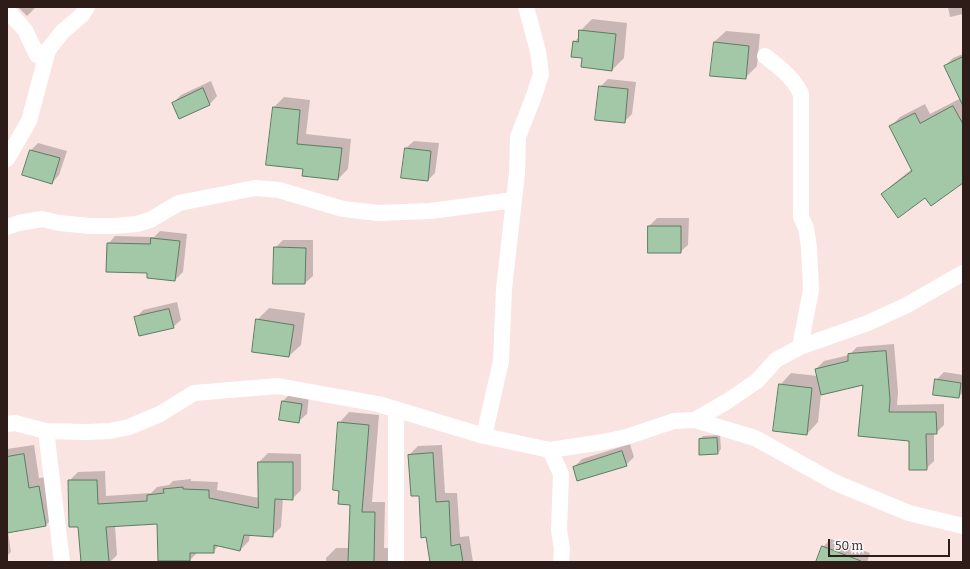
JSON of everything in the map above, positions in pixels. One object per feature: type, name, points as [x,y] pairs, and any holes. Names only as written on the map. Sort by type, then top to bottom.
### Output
[{"type":"street","points":[[7,159],[30,121],[48,50],[62,32],[82,15],[87,7]]},
{"type":"street","points":[[484,436],[501,362],[504,289],[517,173],[518,137],[534,96],[540,74],[538,51],[526,7]]},
{"type":"street","points":[[7,10],[25,30],[37,55],[48,50]]},
{"type":"street","points":[[765,56],[785,72],[797,85],[801,94],[802,217],[806,228],[809,247],[811,290],[800,347]]},
{"type":"street","points":[[7,227],[19,223],[42,219],[59,223],[90,226],[137,224],[150,220],[179,203],[255,188],[279,190],[343,209],[378,213],[430,211],[514,200]]},
{"type":"street","points":[[695,420],[726,402],[757,381],[776,360],[800,347],[868,323],[907,305],[963,273]]},
{"type":"street","points":[[7,424],[15,423],[46,431],[110,431],[129,427],[160,414],[194,393],[278,386],[378,404],[484,436],[550,450],[626,437],[674,421],[695,420],[755,438],[836,483],[909,513],[963,526]]},
{"type":"street","points":[[396,409],[396,562]]},
{"type":"street","points":[[46,431],[62,562]]},
{"type":"street","points":[[550,450],[561,474],[559,530],[562,549],[561,562]]},
{"type":"building","points":[[579,30],[616,34],[612,71],[581,67],[582,58],[571,57],[573,41],[578,42]]},
{"type":"building","points":[[714,42],[749,46],[746,79],[710,76]]},
{"type":"building","points":[[963,57],[963,106],[944,66]]},
{"type":"building","points":[[599,86],[628,89],[625,123],[595,120]]},
{"type":"building","points":[[203,88],[210,105],[179,119],[172,103]]},
{"type":"building","points":[[953,106],[963,124],[963,183],[931,206],[925,198],[898,218],[881,194],[912,171],[889,126],[915,113],[920,123]]},
{"type":"building","points":[[273,107],[300,110],[297,144],[342,148],[338,180],[302,176],[303,169],[266,165]]},
{"type":"building","points":[[405,148],[431,151],[428,181],[401,178]]},
{"type":"building","points":[[30,150],[60,158],[52,184],[22,175]]},
{"type":"building","points":[[648,226],[681,226],[681,253],[648,253]]},
{"type":"building","points":[[151,238],[180,241],[175,281],[147,278],[147,273],[106,272],[107,243],[150,244]]},
{"type":"building","points":[[274,247],[306,248],[305,284],[273,284]]},
{"type":"building","points":[[169,309],[174,328],[139,336],[134,317]]},
{"type":"building","points":[[256,319],[294,325],[289,357],[252,352]]},
{"type":"building","points":[[886,351],[890,400],[889,412],[936,412],[937,434],[926,434],[927,470],[909,470],[909,441],[858,436],[863,385],[821,395],[815,369],[848,361],[848,354]]},
{"type":"building","points":[[935,379],[961,383],[959,398],[933,395]]},
{"type":"building","points":[[779,384],[812,388],[807,435],[773,431]]},
{"type":"building","points":[[282,401],[302,404],[299,423],[279,420]]},
{"type":"building","points":[[338,422],[369,425],[362,512],[375,512],[374,562],[348,562],[350,505],[338,504],[339,491],[333,490]]},
{"type":"building","points":[[717,438],[718,454],[699,455],[699,439]]},
{"type":"building","points":[[622,451],[627,466],[577,481],[573,467]]},
{"type":"building","points":[[433,453],[436,502],[449,501],[451,546],[460,544],[463,562],[430,562],[426,537],[421,538],[419,496],[411,496],[408,455]]},
{"type":"building","points":[[24,454],[29,488],[39,486],[46,526],[7,533],[7,457]]},
{"type":"building","points":[[258,462],[293,462],[293,500],[275,499],[273,537],[244,535],[240,551],[214,545],[214,553],[190,553],[190,561],[158,561],[157,524],[106,527],[109,562],[81,562],[78,527],[69,527],[68,480],[97,480],[98,504],[147,501],[147,495],[164,493],[163,489],[183,487],[183,489],[209,490],[209,498],[258,508]]},
{"type":"building","points":[[822,546],[861,561],[861,562],[816,562]]}]
